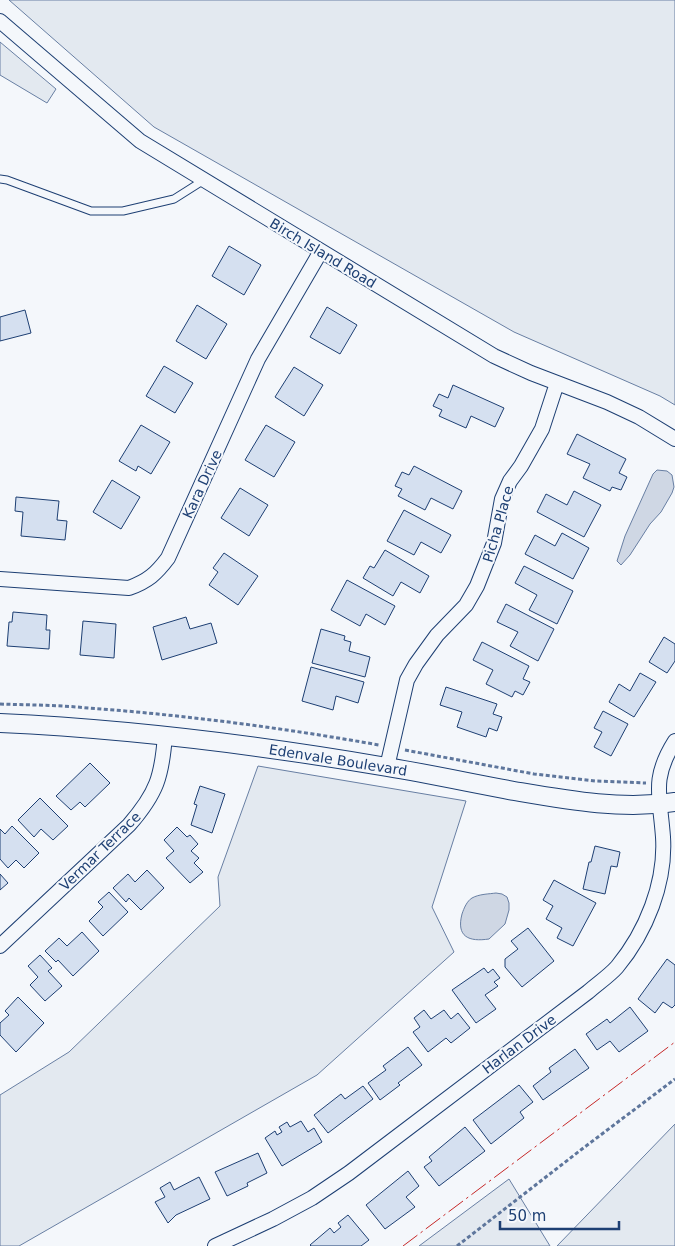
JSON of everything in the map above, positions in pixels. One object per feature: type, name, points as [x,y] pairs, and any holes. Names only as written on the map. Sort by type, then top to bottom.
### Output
[{"type":"street","name":"Birch Island Road","points":[[0,21],[140,141],[494,356],[615,405],[675,439]]},
{"type":"street","name":"Kara Drive","points":[[0,578],[129,588],[162,575],[258,359],[321,251]]},
{"type":"street","name":"Picha Place","points":[[387,767],[407,680],[437,635],[466,605],[477,586],[494,543],[502,499],[510,481],[521,466],[542,429],[557,383]]},
{"type":"street","name":"Edenvale Boulevard","points":[[0,723],[165,735],[258,747],[387,767],[598,804],[667,803]]},
{"type":"street","name":"Vermar Terrace","points":[[0,946],[129,825],[144,808],[156,787],[163,765],[165,735]]},
{"type":"street","name":"Harlan Drive","points":[[215,1246],[281,1215],[312,1198],[350,1173],[616,969],[637,940],[652,908],[661,874],[667,803],[658,784],[660,770],[675,741]]},
{"type":"lane","points":[[0,180],[7,180],[91,211],[123,211],[174,199],[204,180]]},
{"type":"path","points":[[458,1246],[675,1079]]},
{"type":"shaded area","points":[[9,0],[675,0],[675,405],[660,396],[514,332],[154,127]]},
{"type":"shaded area","points":[[0,42],[56,89],[47,103],[0,75]]},
{"type":"shaded area","points":[[657,470],[667,471],[672,475],[674,487],[672,493],[661,512],[650,524],[630,555],[621,565],[617,561],[625,536],[653,474]]},
{"type":"shaded area","points":[[258,766],[466,801],[432,907],[454,952],[317,1075],[19,1246],[0,1246],[0,1095],[69,1052],[220,906],[218,877]]},
{"type":"shaded area","points":[[496,893],[507,897],[509,903],[505,924],[489,939],[476,940],[466,936],[461,928],[461,922],[467,903],[475,897]]},
{"type":"shaded area","points":[[675,1124],[675,1246],[557,1246]]},
{"type":"shaded area","points":[[509,1179],[550,1246],[419,1246]]},
{"type":"building","points":[[229,246],[261,265],[244,295],[212,276]]},
{"type":"building","points":[[197,305],[227,324],[206,359],[176,341]]},
{"type":"building","points":[[327,307],[357,325],[340,354],[310,337]]},
{"type":"building","points":[[25,310],[31,333],[0,341],[0,317]]},
{"type":"building","points":[[164,366],[193,383],[175,413],[146,396]]},
{"type":"building","points":[[294,367],[323,385],[304,416],[275,397]]},
{"type":"building","points":[[453,385],[504,408],[495,427],[471,416],[466,428],[439,416],[442,410],[433,406],[439,394],[448,398]]},
{"type":"building","points":[[141,425],[170,442],[151,474],[138,466],[136,471],[119,461]]},
{"type":"building","points":[[266,425],[295,442],[274,477],[245,460]]},
{"type":"building","points":[[577,434],[626,459],[619,473],[627,477],[621,490],[612,487],[610,491],[583,478],[590,464],[567,454]]},
{"type":"building","points":[[414,466],[462,491],[453,509],[431,498],[425,510],[398,496],[402,489],[395,486],[402,472],[409,475]]},
{"type":"building","points":[[112,480],[140,497],[121,529],[93,512]]},
{"type":"building","points":[[240,488],[268,505],[249,536],[221,518]]},
{"type":"building","points":[[574,491],[601,505],[584,537],[537,512],[546,494],[567,505]]},
{"type":"building","points":[[16,497],[59,501],[57,520],[67,521],[65,540],[21,536],[23,512],[15,511]]},
{"type":"building","points":[[404,510],[451,535],[441,553],[421,542],[414,555],[387,541]]},
{"type":"building","points":[[562,533],[589,548],[573,579],[525,554],[535,535],[555,546]]},
{"type":"building","points":[[385,550],[429,576],[420,593],[401,582],[393,596],[363,578],[370,566],[374,568]]},
{"type":"building","points":[[224,553],[258,576],[238,605],[209,585],[218,572],[213,568]]},
{"type":"building","points":[[524,566],[573,591],[557,624],[529,610],[537,595],[515,583]]},
{"type":"building","points":[[347,580],[395,606],[385,625],[366,614],[360,626],[331,610]]},
{"type":"building","points":[[506,604],[554,629],[538,661],[510,646],[518,632],[497,622]]},
{"type":"building","points":[[13,612],[47,615],[46,630],[50,630],[49,649],[7,646],[9,622],[12,622]]},
{"type":"building","points":[[186,617],[190,629],[211,623],[217,643],[162,660],[153,627]]},
{"type":"building","points":[[83,621],[116,624],[114,658],[80,655]]},
{"type":"building","points":[[321,629],[345,636],[344,640],[351,642],[349,651],[370,657],[365,677],[312,663]]},
{"type":"building","points":[[664,637],[675,644],[675,661],[667,673],[649,662]]},
{"type":"building","points":[[482,642],[529,666],[523,679],[530,682],[523,695],[515,691],[512,697],[486,684],[493,670],[473,660]]},
{"type":"building","points":[[311,667],[364,682],[358,703],[336,696],[333,710],[302,701]]},
{"type":"building","points":[[640,673],[656,682],[634,717],[609,702],[619,684],[630,691]]},
{"type":"building","points":[[446,687],[497,704],[493,714],[502,717],[497,731],[489,728],[486,737],[457,727],[462,712],[440,705]]},
{"type":"building","points":[[603,711],[628,724],[611,756],[594,747],[602,732],[594,728]]},
{"type":"building","points":[[90,763],[110,783],[85,807],[80,802],[71,810],[56,796]]},
{"type":"building","points":[[200,786],[225,794],[212,833],[191,825],[197,805],[194,804]]},
{"type":"building","points":[[40,798],[68,826],[53,840],[41,829],[34,837],[18,820]]},
{"type":"building","points":[[12,826],[39,853],[24,868],[16,860],[8,868],[0,859],[0,829],[5,834]]},
{"type":"building","points":[[177,827],[187,837],[190,835],[198,844],[191,851],[199,858],[194,863],[203,872],[190,883],[166,858],[174,851],[164,840]]},
{"type":"building","points":[[595,846],[620,852],[617,867],[611,866],[605,894],[583,889]]},
{"type":"building","points":[[147,870],[164,888],[141,910],[129,898],[126,902],[113,888],[128,874],[135,882]]},
{"type":"building","points":[[0,874],[8,883],[0,890]]},
{"type":"building","points":[[554,880],[596,903],[573,946],[557,938],[562,928],[546,919],[553,906],[543,900]]},
{"type":"building","points":[[109,892],[128,912],[103,936],[89,921],[103,907],[98,902]]},
{"type":"building","points":[[528,928],[554,961],[522,987],[505,967],[505,959],[518,949],[511,941]]},
{"type":"building","points":[[82,932],[99,951],[73,976],[58,960],[56,962],[45,951],[59,938],[67,946]]},
{"type":"building","points":[[40,955],[52,968],[48,971],[62,986],[45,1001],[30,985],[38,977],[28,966]]},
{"type":"building","points":[[667,959],[675,965],[675,1005],[672,1008],[663,1002],[655,1013],[638,999]]},
{"type":"building","points":[[484,968],[488,973],[493,969],[500,978],[494,982],[498,986],[485,995],[496,1009],[476,1023],[452,990]]},
{"type":"building","points":[[18,997],[44,1023],[16,1052],[0,1035],[0,1023],[9,1015],[5,1011]]},
{"type":"building","points":[[630,1007],[648,1031],[619,1052],[610,1041],[597,1050],[586,1034],[607,1019],[610,1023]]},
{"type":"building","points":[[424,1010],[431,1019],[444,1010],[451,1019],[458,1013],[470,1028],[451,1043],[446,1038],[428,1052],[413,1032],[420,1027],[414,1018]]},
{"type":"building","points":[[408,1047],[422,1065],[398,1083],[400,1085],[380,1100],[368,1083],[386,1070],[383,1066]]},
{"type":"building","points":[[575,1049],[589,1068],[543,1100],[533,1086],[551,1072],[549,1068]]},
{"type":"building","points":[[519,1085],[533,1102],[520,1112],[524,1118],[491,1144],[473,1120]]},
{"type":"building","points":[[363,1086],[373,1099],[328,1133],[314,1115],[341,1094],[345,1099]]},
{"type":"building","points":[[301,1121],[308,1132],[314,1128],[322,1142],[282,1166],[265,1138],[275,1131],[277,1135],[282,1132],[279,1127],[287,1122],[290,1127]]},
{"type":"building","points":[[465,1127],[485,1151],[439,1186],[424,1167],[432,1161],[429,1157]]},
{"type":"building","points":[[258,1153],[267,1173],[247,1183],[248,1186],[227,1196],[215,1172]]},
{"type":"building","points":[[408,1171],[419,1186],[406,1197],[415,1207],[385,1229],[366,1205]]},
{"type":"building","points":[[199,1177],[210,1199],[176,1215],[168,1223],[155,1202],[165,1197],[160,1188],[170,1182],[174,1190]]},
{"type":"building","points":[[348,1215],[369,1240],[361,1246],[310,1245],[330,1228],[334,1233],[341,1227],[338,1223]]},
{"type":"power","points":[[403,1246],[675,1042]]}]
